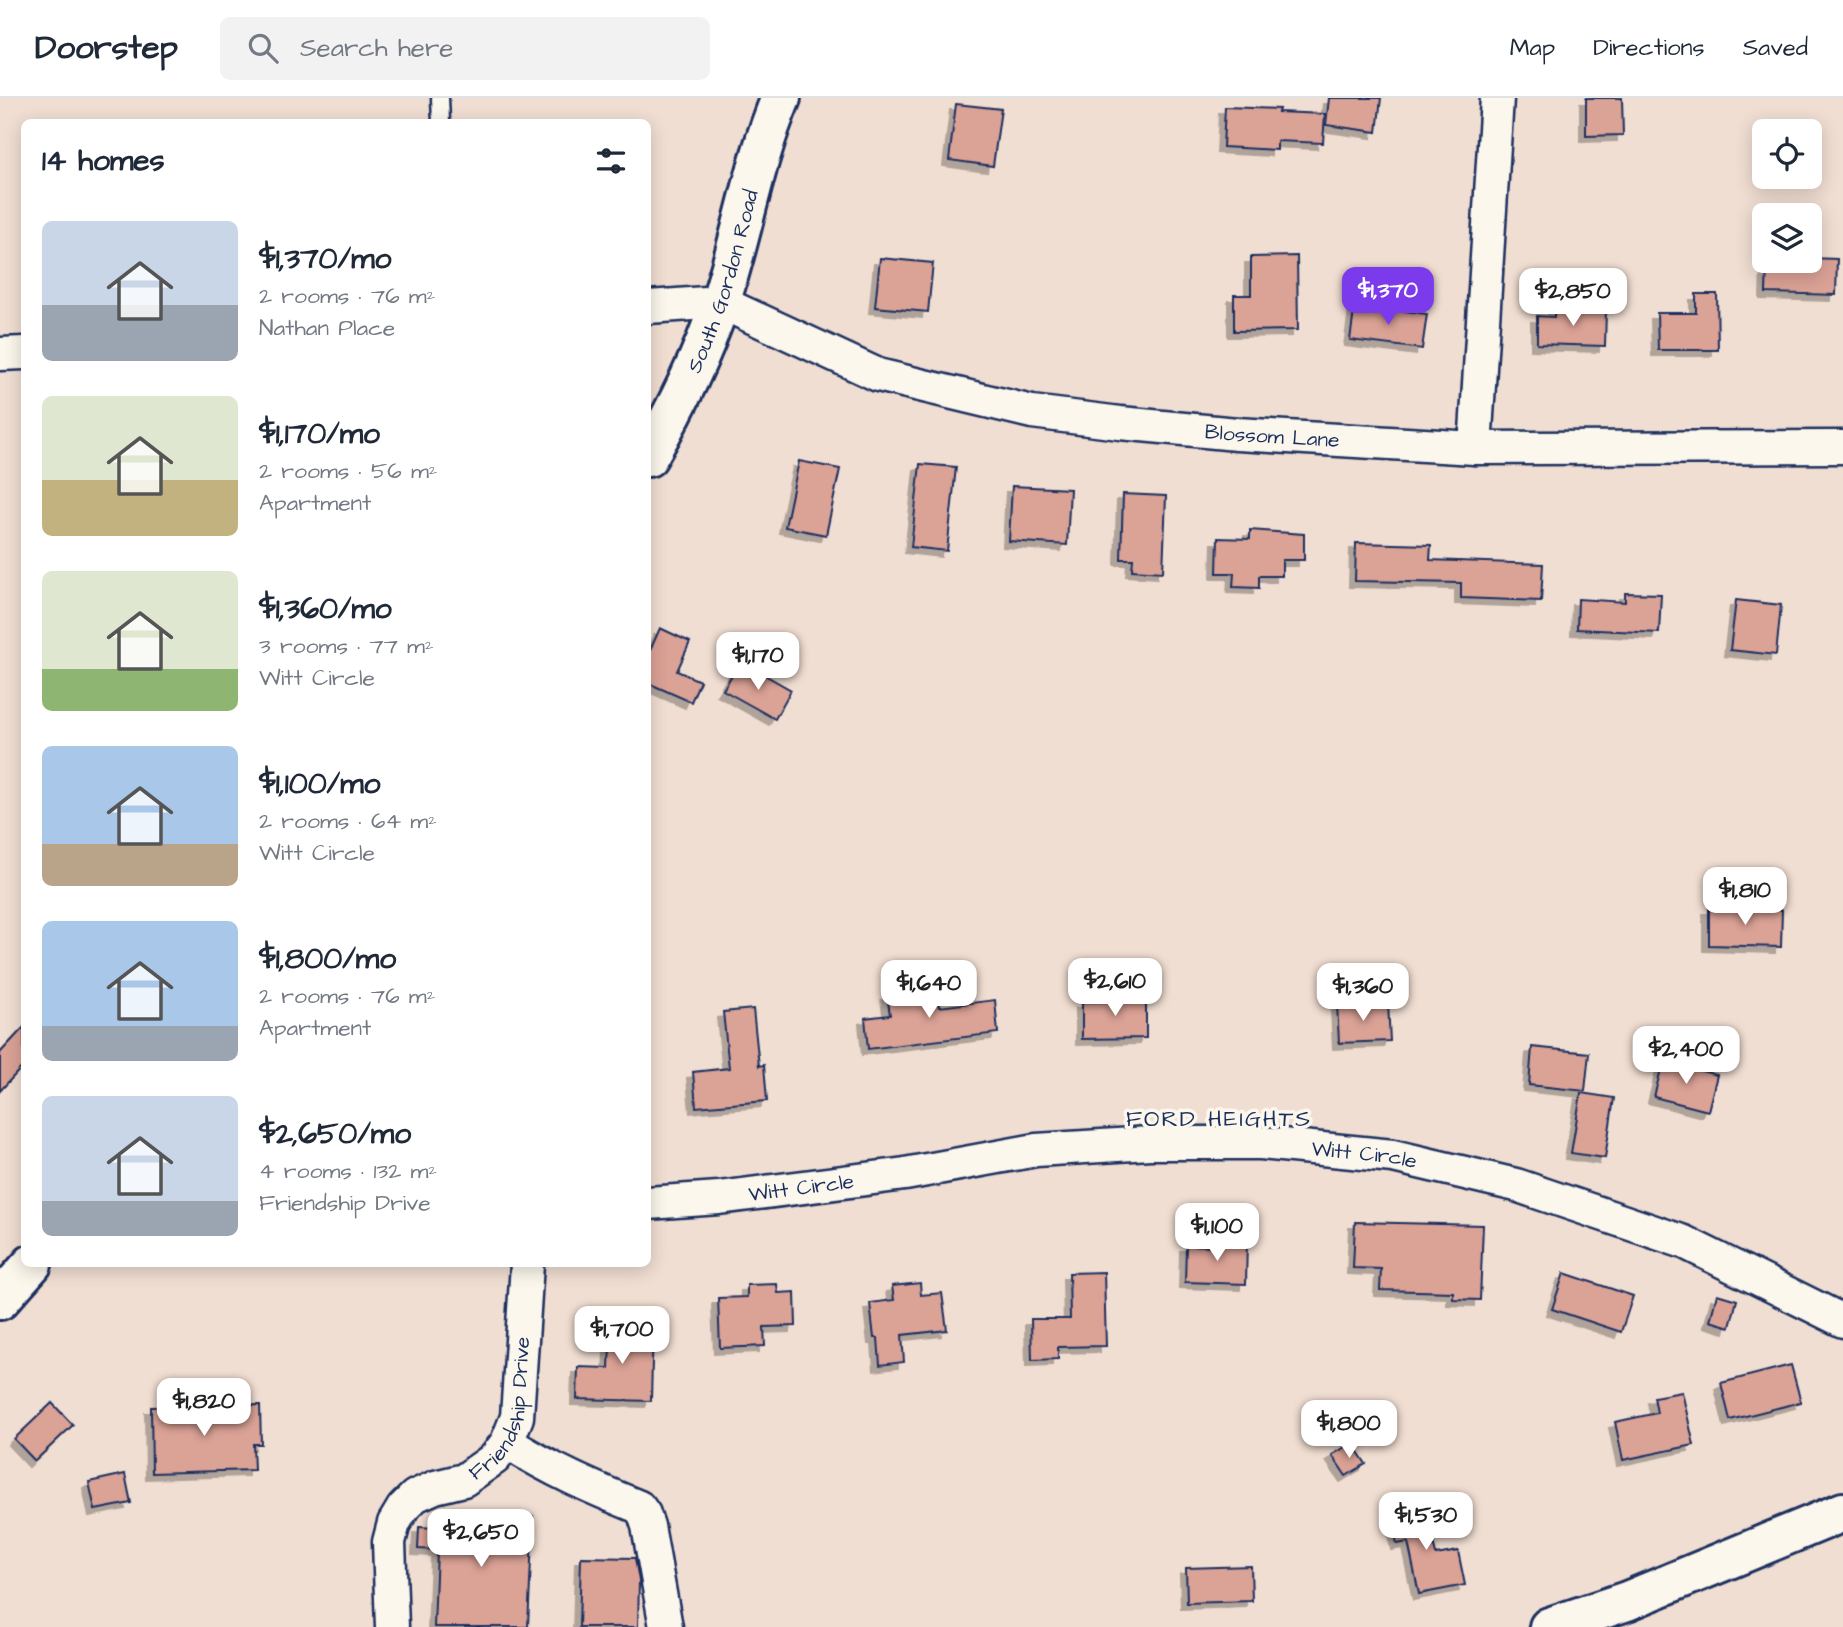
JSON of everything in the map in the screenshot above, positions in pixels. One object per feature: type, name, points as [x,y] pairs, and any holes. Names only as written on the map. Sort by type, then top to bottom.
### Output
[{"type":"street","name":"South Gordon Road","points":[[651,452],[697,360],[720,302],[768,129],[781,98]]},
{"type":"street","points":[[1475,448],[1497,98]]},
{"type":"street","points":[[651,307],[720,302]]},
{"type":"street","name":"Blossom Lane","points":[[720,302],[878,375],[1032,412],[1237,434],[1475,448],[1843,447]]},
{"type":"street","points":[[0,354],[21,353]]},
{"type":"street","name":"Witt Circle","points":[[651,1203],[719,1198],[905,1174],[1036,1150],[1150,1143],[1261,1143],[1367,1153],[1393,1156],[1516,1185],[1684,1242],[1843,1321]]},
{"type":"street","points":[[0,1300],[29,1267]]},
{"type":"street","name":"Friendship Drive","points":[[392,1627],[389,1542],[394,1524],[403,1508],[415,1496],[435,1487],[464,1480],[495,1458],[507,1442],[517,1417],[527,1267]]},
{"type":"street","points":[[507,1442],[544,1466],[639,1507],[648,1526],[666,1627]]},
{"type":"street","points":[[1549,1627],[1627,1601],[1843,1512]]},
{"type":"lane","points":[[440,98],[441,119]]},
{"type":"building","points":[[1329,98],[1381,98],[1377,132],[1326,125]]},
{"type":"building","points":[[1586,98],[1622,98],[1623,135],[1586,136]]},
{"type":"building","points":[[956,104],[1001,109],[993,166],[949,160]]},
{"type":"building","points":[[1225,107],[1325,114],[1323,143],[1277,141],[1277,150],[1223,147]]},
{"type":"building","points":[[1297,256],[1298,330],[1234,331],[1234,295],[1251,295],[1251,257]]},
{"type":"building","points":[[880,258],[933,263],[928,312],[875,307]]},
{"type":"building","points":[[1822,258],[1837,259],[1836,295],[1766,293],[1767,273],[1822,273]]},
{"type":"building","points":[[1696,294],[1717,294],[1718,350],[1658,350],[1657,313],[1696,313]]},
{"type":"building","points":[[1355,304],[1427,314],[1422,349],[1350,340]]},
{"type":"building","points":[[1554,309],[1606,310],[1605,346],[1537,344],[1537,316],[1554,317]]},
{"type":"building","points":[[799,461],[840,469],[826,535],[785,527]]},
{"type":"building","points":[[920,464],[956,467],[947,551],[911,547]]},
{"type":"building","points":[[1012,486],[1070,489],[1067,545],[1009,541]]},
{"type":"building","points":[[1123,494],[1166,496],[1163,572],[1132,570],[1133,559],[1121,559]]},
{"type":"building","points":[[1250,530],[1304,534],[1304,560],[1282,560],[1282,576],[1259,576],[1259,588],[1233,587],[1234,573],[1217,573],[1218,538],[1250,539]]},
{"type":"building","points":[[1356,543],[1431,545],[1430,560],[1543,564],[1541,601],[1461,598],[1461,583],[1355,581]]},
{"type":"building","points":[[1625,593],[1661,594],[1659,633],[1577,629],[1578,599],[1625,602]]},
{"type":"building","points":[[1736,600],[1781,605],[1776,655],[1730,650]]},
{"type":"building","points":[[660,628],[690,642],[677,671],[700,681],[691,702],[651,684],[651,648]]},
{"type":"building","points":[[736,668],[759,681],[763,674],[791,690],[775,719],[723,690]]},
{"type":"building","points":[[1709,908],[1782,910],[1781,947],[1709,945]]},
{"type":"building","points":[[936,988],[939,1007],[995,1000],[998,1033],[868,1049],[865,1018],[890,1015],[887,994]]},
{"type":"building","points":[[1146,994],[1146,1038],[1082,1039],[1082,1002],[1117,1001],[1117,995]]},
{"type":"building","points":[[1388,1003],[1390,1041],[1339,1043],[1337,1004]]},
{"type":"building","points":[[753,1009],[759,1066],[764,1065],[767,1101],[696,1107],[693,1072],[729,1068],[723,1012]]},
{"type":"building","points":[[21,1030],[21,1068],[0,1091],[0,1053]]},
{"type":"building","points":[[1532,1047],[1589,1053],[1585,1091],[1529,1085]]},
{"type":"building","points":[[1663,1061],[1717,1075],[1708,1111],[1654,1097]]},
{"type":"building","points":[[1581,1093],[1614,1098],[1605,1158],[1571,1153]]},
{"type":"building","points":[[1355,1222],[1483,1225],[1480,1300],[1453,1299],[1453,1292],[1380,1290],[1381,1269],[1353,1268]]},
{"type":"building","points":[[1215,1240],[1247,1241],[1246,1284],[1185,1282],[1186,1245],[1215,1246]]},
{"type":"building","points":[[1104,1272],[1106,1346],[1058,1347],[1058,1359],[1032,1360],[1031,1319],[1070,1319],[1069,1273]]},
{"type":"building","points":[[1564,1273],[1633,1296],[1621,1332],[1552,1309]]},
{"type":"building","points":[[920,1283],[921,1295],[942,1293],[947,1330],[902,1335],[904,1362],[880,1365],[878,1338],[874,1338],[870,1303],[894,1300],[892,1286]]},
{"type":"building","points":[[777,1284],[778,1293],[795,1292],[796,1326],[764,1327],[765,1346],[720,1348],[718,1298],[747,1297],[747,1285]]},
{"type":"building","points":[[1717,1294],[1737,1300],[1730,1327],[1710,1321]]},
{"type":"building","points":[[611,1321],[653,1322],[651,1401],[577,1399],[578,1367],[609,1368]]},
{"type":"building","points":[[1791,1365],[1801,1402],[1730,1420],[1721,1383]]},
{"type":"building","points":[[1682,1392],[1694,1445],[1623,1460],[1615,1422],[1657,1413],[1654,1397]]},
{"type":"building","points":[[52,1403],[73,1425],[35,1461],[14,1439]]},
{"type":"building","points":[[260,1405],[261,1444],[253,1444],[254,1470],[152,1473],[151,1407]]},
{"type":"building","points":[[1352,1443],[1366,1464],[1346,1476],[1332,1455]]},
{"type":"building","points":[[125,1474],[131,1503],[95,1510],[89,1482]]},
{"type":"building","points":[[1425,1505],[1436,1555],[1458,1551],[1465,1585],[1419,1594],[1408,1542],[1397,1544],[1391,1512]]},
{"type":"building","points":[[440,1512],[533,1516],[528,1627],[434,1627],[437,1550],[418,1549],[419,1527],[439,1528]]},
{"type":"building","points":[[581,1557],[635,1558],[639,1581],[638,1627],[579,1627]]},
{"type":"building","points":[[1251,1566],[1252,1601],[1187,1603],[1186,1568]]},
{"type":"district","name":"FORD HEIGHTS","points":[[1219,1118]]}]
